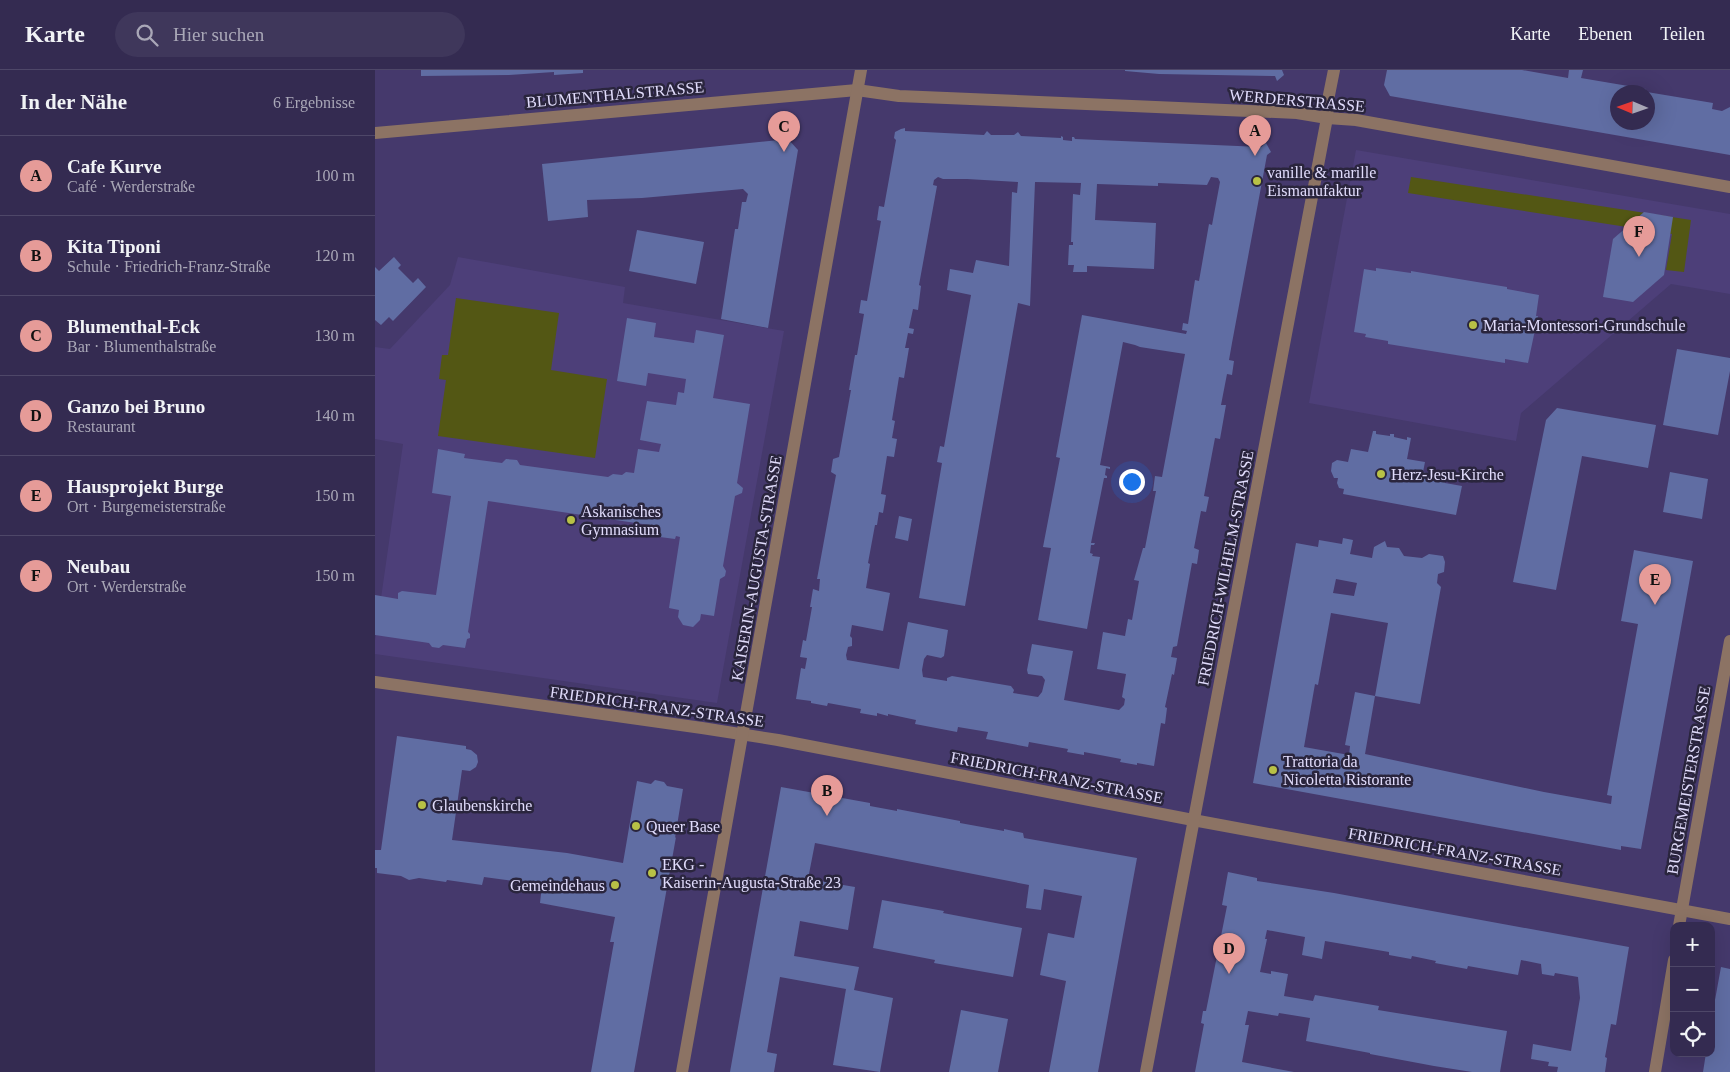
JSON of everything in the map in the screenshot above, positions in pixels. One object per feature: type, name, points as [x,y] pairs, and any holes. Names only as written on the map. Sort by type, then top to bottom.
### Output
[{"type":"street","name":"KAISERIN-AUGUSTA-STRASSE","points":[[682,1072],[861,70]]},
{"type":"street","name":"FRIEDRICH-WILHELM-STRASSE","points":[[1146,1072],[1327,118],[1334,70]]},
{"type":"street","name":"WERDERSTRASSE","points":[[857,90],[899,96],[1297,113],[1356,120],[1730,187]]},
{"type":"street","name":"BLUMENTHALSTRASSE","points":[[375,133],[857,90]]},
{"type":"street","name":"BURGEMEISTERSTRASSE","points":[[1680,922],[1730,640]]},
{"type":"street","name":"FRIEDRICH-FRANZ-STRASSE","points":[[375,682],[743,734],[1193,820],[1730,919]]},
{"type":"street","points":[[1655,1072],[1673,967]]},
{"type":"shaded area","name":"Maria-Montessori-Grundschule","points":[[1356,150],[1730,214],[1730,294],[1671,284],[1521,413],[1516,441],[1309,403]]},
{"type":"shaded area","points":[[1411,177],[1691,220],[1684,272],[1666,270],[1672,234],[1408,193]]},
{"type":"shaded area","name":"Askanisches Gymnasium","points":[[458,257],[625,287],[623,303],[784,331],[717,703],[375,654],[375,640],[403,444],[375,439],[375,347],[390,349],[450,285]]},
{"type":"shaded area","points":[[456,298],[559,313],[551,370],[607,379],[595,458],[438,436],[446,380],[439,379],[442,355],[448,355]]},
{"type":"building","points":[[421,70],[583,70],[583,73],[554,75],[554,72],[509,75],[421,76]]},
{"type":"building","points":[[1125,70],[1282,70],[1284,75],[1277,81],[1275,76],[1159,74]]},
{"type":"building","points":[[1387,70],[1522,70],[1568,78],[1569,70],[1583,70],[1581,78],[1622,85],[1610,85],[1610,130],[1655,130],[1655,93],[1713,103],[1712,109],[1722,111],[1730,107],[1730,155],[1390,96],[1384,85]]},
{"type":"building","points":[[905,128],[905,131],[984,135],[987,131],[991,135],[1014,135],[1018,132],[1021,136],[1061,138],[1061,136],[1063,140],[1072,141],[1072,137],[1074,137],[1075,139],[1261,147],[1266,143],[1271,152],[1267,155],[1232,343],[1229,360],[1234,361],[1232,375],[1227,374],[1221,405],[1226,405],[1220,439],[1215,438],[1204,496],[1209,497],[1206,512],[1201,511],[1194,548],[1199,550],[1197,564],[1192,563],[1177,646],[1173,647],[1171,657],[1177,658],[1165,707],[1167,708],[1165,724],[1161,723],[1154,766],[1120,762],[1121,759],[1084,752],[1084,755],[1067,752],[1068,749],[1029,742],[1028,747],[986,739],[988,732],[958,727],[957,732],[915,724],[916,720],[888,714],[888,716],[877,713],[877,716],[860,713],[861,709],[828,703],[827,706],[796,699],[801,668],[805,669],[807,658],[800,657],[803,640],[806,641],[813,589],[819,591],[820,579],[817,579],[836,475],[831,472],[833,459],[839,457],[851,390],[849,390],[864,314],[859,313],[861,300],[867,301],[881,221],[877,220],[879,206],[884,207],[896,140],[894,138],[895,132]],"holes":[[[938,177],[943,179],[1018,182],[1017,193],[1012,192],[1009,266],[976,260],[973,273],[950,269],[947,290],[971,295],[944,447],[940,446],[937,462],[942,463],[919,598],[965,606],[1018,303],[1030,306],[1035,182],[1081,183],[1080,195],[1073,194],[1071,242],[1073,242],[1073,245],[1069,245],[1068,265],[1074,265],[1073,272],[1087,272],[1087,266],[1154,269],[1156,223],[1095,220],[1097,184],[1158,186],[1158,183],[1207,185],[1211,177],[1218,178],[1220,182],[1212,225],[1209,224],[1199,281],[1195,280],[1188,324],[1183,323],[1182,330],[1187,331],[1186,334],[1082,315],[1056,457],[1060,458],[1043,547],[1051,548],[1038,620],[1087,629],[1100,557],[1092,556],[1093,554],[1090,553],[1091,545],[1095,543],[1091,543],[1104,478],[1107,478],[1105,475],[1106,468],[1110,469],[1110,467],[1100,465],[1123,342],[1140,347],[1185,354],[1162,477],[1155,476],[1153,491],[1156,491],[1145,548],[1143,548],[1134,580],[1139,581],[1132,620],[1128,619],[1125,636],[1103,632],[1097,669],[1126,674],[1122,697],[1125,699],[1124,705],[1119,710],[1064,700],[1073,651],[1032,644],[1027,670],[1028,674],[1042,676],[1045,680],[1042,692],[1038,697],[1013,693],[1014,690],[1011,686],[952,676],[947,678],[947,681],[923,677],[922,670],[924,659],[927,655],[941,658],[944,656],[948,630],[908,622],[899,669],[847,660],[848,647],[852,646],[852,638],[850,636],[852,625],[883,631],[890,593],[866,588],[870,564],[868,563],[875,525],[877,525],[879,512],[883,513],[886,495],[881,494],[887,456],[894,457],[897,439],[892,438],[895,421],[892,420],[899,377],[904,378],[909,348],[905,348],[908,333],[913,334],[914,329],[909,328],[913,309],[918,310],[921,286],[919,285],[937,186],[933,185],[934,180]]]},
{"type":"building","points":[[788,139],[798,150],[768,328],[721,319],[735,229],[738,229],[742,202],[746,202],[748,194],[743,189],[642,198],[587,200],[588,217],[548,221],[542,164]]},
{"type":"building","points":[[1644,212],[1673,217],[1664,275],[1633,302],[1603,297],[1613,239]]},
{"type":"building","points":[[637,230],[704,242],[696,284],[629,271]]},
{"type":"building","points":[[394,257],[401,265],[398,268],[413,283],[418,278],[426,287],[393,321],[389,317],[381,325],[375,320],[375,267],[379,271]]},
{"type":"building","points":[[1376,268],[1411,273],[1411,271],[1507,287],[1507,289],[1539,295],[1536,316],[1538,316],[1528,363],[1505,359],[1505,363],[1388,344],[1388,341],[1365,337],[1366,334],[1354,332],[1364,269],[1376,271]]},
{"type":"building","points":[[627,318],[656,323],[654,337],[694,343],[696,330],[724,335],[713,398],[750,404],[737,483],[743,488],[742,493],[735,496],[723,566],[726,571],[725,576],[720,579],[714,616],[701,614],[700,620],[693,627],[683,625],[678,617],[679,610],[669,608],[680,537],[676,536],[675,539],[660,537],[661,533],[655,533],[656,526],[488,501],[468,632],[470,638],[467,639],[465,648],[443,645],[439,648],[432,647],[429,643],[375,635],[375,595],[398,599],[398,593],[402,591],[436,595],[451,496],[432,493],[438,449],[465,454],[464,458],[502,463],[506,459],[517,460],[520,465],[608,477],[613,474],[622,475],[626,472],[634,473],[638,449],[659,452],[661,444],[640,440],[647,401],[676,405],[678,392],[684,393],[686,379],[648,373],[646,386],[617,381]]},
{"type":"building","points":[[1677,349],[1730,358],[1730,371],[1718,435],[1663,425]]},
{"type":"building","points":[[1557,408],[1656,425],[1648,468],[1582,456],[1556,590],[1513,582],[1546,420]]},
{"type":"building","name":"Herz-Jesu-Kirche","points":[[1373,431],[1376,431],[1376,434],[1390,436],[1390,434],[1394,434],[1394,437],[1407,440],[1407,437],[1411,438],[1407,459],[1425,462],[1423,472],[1438,475],[1445,483],[1462,486],[1456,515],[1343,494],[1344,489],[1339,488],[1338,478],[1334,478],[1331,471],[1332,463],[1337,460],[1348,462],[1351,449],[1368,452]]},
{"type":"building","points":[[1670,472],[1708,479],[1702,519],[1663,512]]},
{"type":"building","points":[[899,516],[912,519],[908,541],[895,538]]},
{"type":"building","points":[[1343,538],[1353,540],[1350,554],[1372,558],[1374,547],[1385,541],[1387,547],[1399,548],[1404,556],[1422,558],[1429,554],[1443,556],[1445,562],[1444,572],[1438,574],[1437,583],[1441,587],[1420,704],[1375,696],[1365,754],[1544,792],[1611,804],[1612,796],[1607,795],[1638,624],[1621,621],[1634,550],[1693,561],[1641,849],[1621,846],[1621,850],[1253,783],[1296,543],[1318,547],[1319,540],[1342,544]],"holes":[[[1336,579],[1357,583],[1354,596],[1333,593]],[[1331,613],[1388,623],[1375,696],[1355,692],[1345,745],[1350,746],[1349,755],[1304,747],[1315,684],[1318,685]]]},
{"type":"building","points":[[397,736],[466,746],[466,749],[471,750],[477,755],[478,762],[476,767],[470,771],[462,770],[452,840],[567,853],[623,863],[637,781],[651,784],[655,780],[664,782],[667,786],[683,789],[634,1072],[591,1072],[614,942],[610,942],[615,917],[540,903],[542,885],[484,877],[482,885],[419,878],[409,880],[401,876],[377,873],[377,868],[375,868],[375,850],[381,850]]},
{"type":"building","points":[[781,787],[870,803],[870,806],[960,821],[960,823],[1004,831],[1004,829],[1023,833],[1024,838],[1137,858],[1098,1072],[1049,1072],[1066,981],[1040,975],[1048,933],[1074,938],[1082,896],[1044,889],[1041,910],[1026,908],[1029,885],[815,843],[808,879],[855,887],[848,930],[800,921],[794,956],[859,967],[854,990],[893,998],[880,1072],[833,1065],[846,989],[780,977],[767,1052],[777,1054],[774,1072],[730,1072]]},
{"type":"building","points":[[1228,872],[1257,878],[1257,881],[1334,893],[1629,947],[1616,1025],[1611,1024],[1605,1057],[1607,1058],[1605,1072],[1557,1072],[1558,1067],[1548,1066],[1549,1062],[1531,1059],[1533,1044],[1571,1051],[1580,998],[1578,977],[1555,973],[1554,976],[1542,974],[1541,964],[1521,960],[1518,975],[1468,966],[1467,969],[1435,963],[1436,961],[1412,956],[1411,959],[1389,955],[1389,952],[1325,941],[1322,959],[1302,955],[1305,937],[1267,930],[1260,972],[1271,974],[1271,971],[1288,974],[1284,996],[1313,1001],[1315,995],[1379,1006],[1378,1010],[1507,1031],[1500,1072],[1472,1072],[1434,1066],[1306,1041],[1310,1018],[1279,1013],[1278,1016],[1248,1011],[1245,1025],[1249,1025],[1242,1062],[1294,1072],[1195,1072],[1204,1024],[1201,1023],[1203,1011],[1206,1011],[1227,906],[1222,905]]},
{"type":"building","points":[[882,900],[1022,928],[1013,977],[934,963],[935,960],[873,948]]},
{"type":"building","points":[[1721,967],[1730,969],[1730,1072],[1703,1072],[1705,1057],[1715,1057],[1715,1000]]},
{"type":"building","points":[[961,1010],[1008,1019],[998,1072],[949,1072]]},
{"type":"place","name":"Blumenthal-Eck","points":[[784,152]]},
{"type":"place","name":"Cafe Kurve","points":[[1255,156]]},
{"type":"place","name":"vanille & marille Eismanufaktur","points":[[1257,181]]},
{"type":"place","name":"Neubau","points":[[1639,257]]},
{"type":"place","name":"Maria-Montessori-Grundschule","points":[[1473,325]]},
{"type":"place","name":"Herz-Jesu-Kirche","points":[[1381,474]]},
{"type":"place","name":"Askanisches Gymnasium","points":[[571,520]]},
{"type":"place","name":"Hausprojekt Burge","points":[[1655,605]]},
{"type":"place","name":"Trattoria da Nicoletta Ristorante","points":[[1273,770]]},
{"type":"place","name":"Glaubenskirche","points":[[422,805]]},
{"type":"place","name":"Kita Tiponi","points":[[827,816]]},
{"type":"place","name":"Queer Base","points":[[636,826]]},
{"type":"place","name":"EKG - Kaiserin-Augusta-Straße 23","points":[[652,873]]},
{"type":"place","name":"Gemeindehaus","points":[[615,885]]},
{"type":"place","name":"Ganzo bei Bruno","points":[[1229,974]]}]
